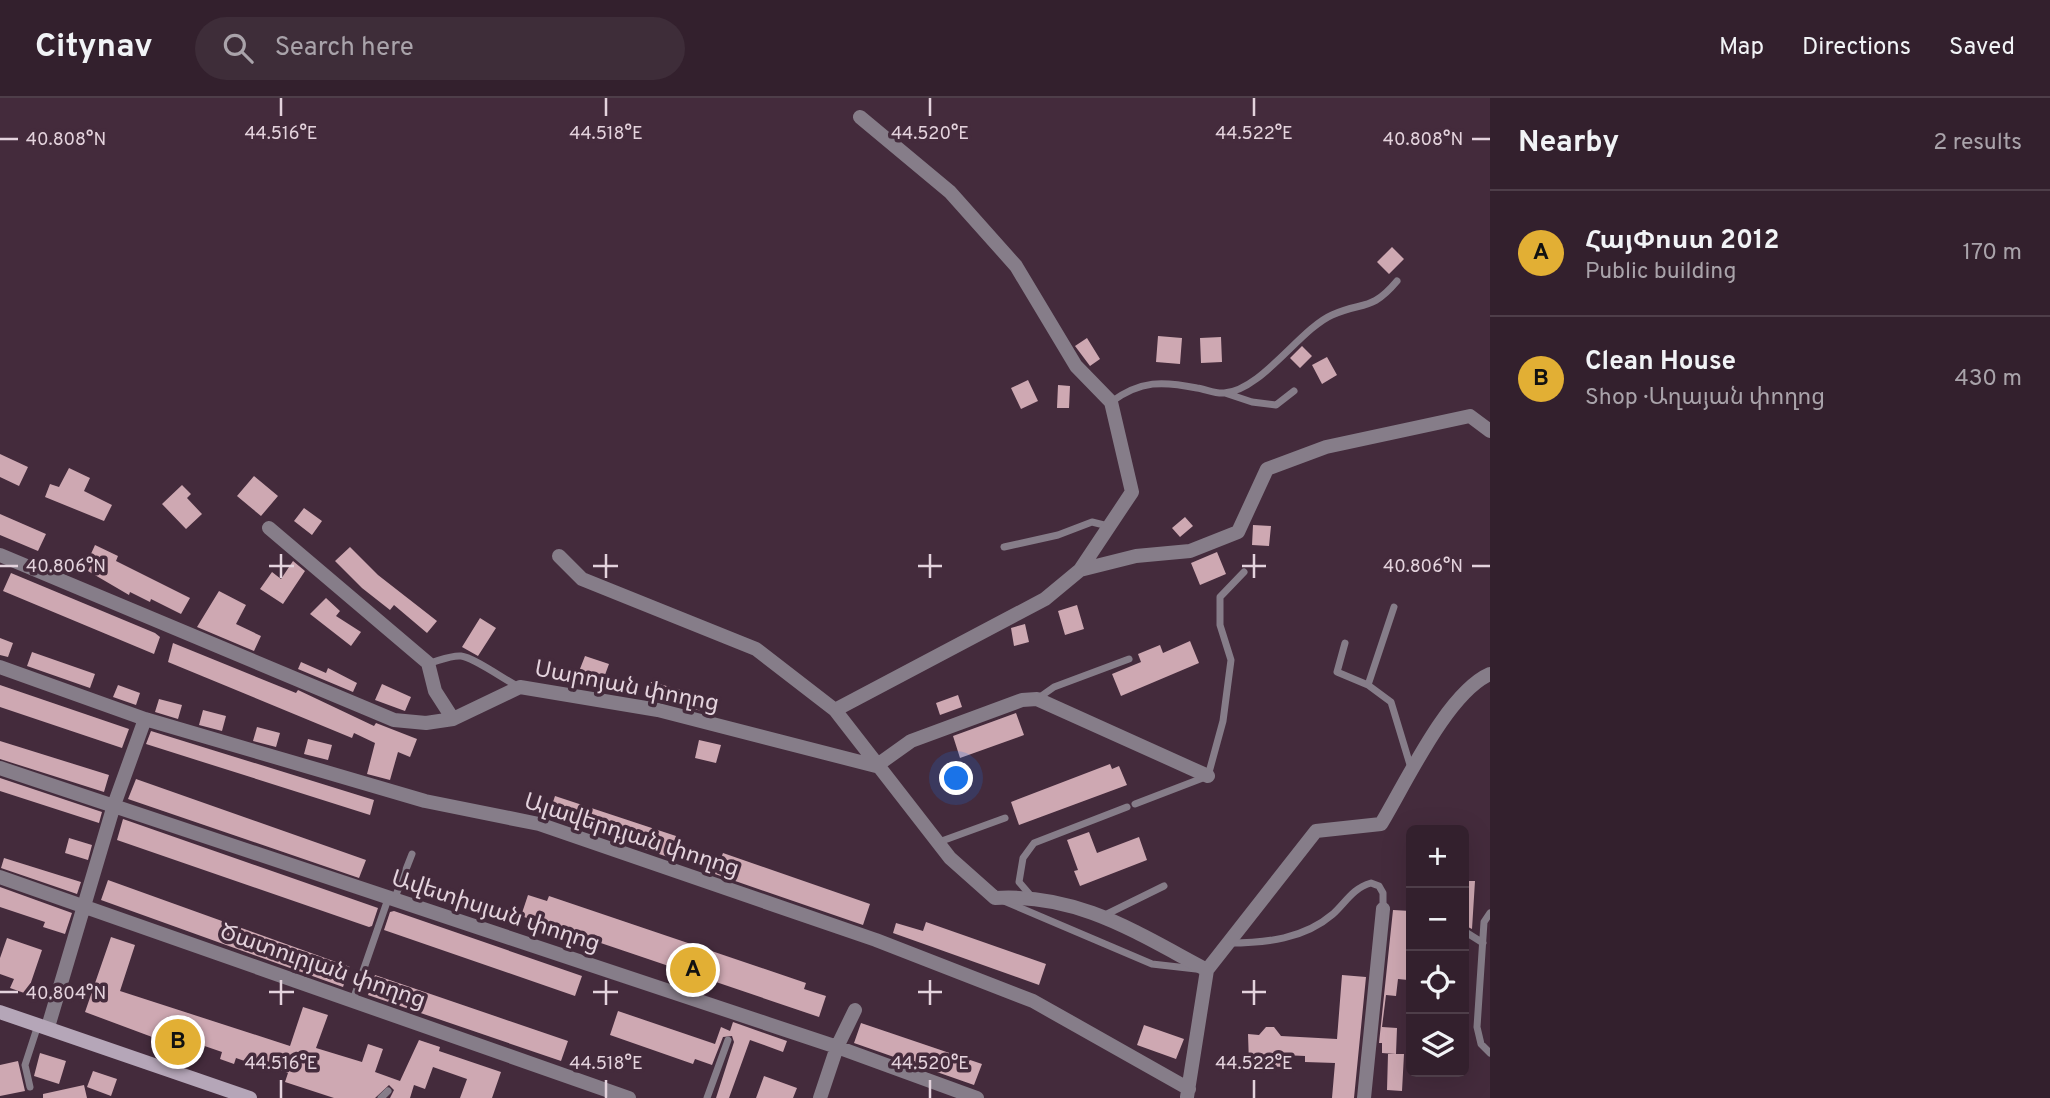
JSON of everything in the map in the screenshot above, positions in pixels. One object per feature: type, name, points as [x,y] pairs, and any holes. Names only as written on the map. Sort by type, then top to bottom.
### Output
[{"type":"main road","points":[[0,1012],[250,1098]]},
{"type":"street","points":[[835,710],[1045,599],[1080,570],[1132,492],[1111,402],[1076,366],[1016,266],[950,192],[860,117]]},
{"type":"street","points":[[1080,570],[1136,556],[1190,551],[1238,533],[1267,469],[1326,447],[1470,416],[1490,430]]},
{"type":"street","points":[[269,528],[428,663],[435,691],[453,719]]},
{"type":"street","name":"Սարոյան փողոց","points":[[0,555],[394,720],[426,723],[453,719],[520,687],[658,710],[876,766]]},
{"type":"street","points":[[559,556],[582,579],[756,649],[835,710],[950,858],[995,898],[1031,896],[1105,915],[1207,970]]},
{"type":"street","name":"Ալավերդյան փողոց","points":[[0,667],[145,719],[425,801],[538,824],[876,940],[1033,1001],[1188,1093]]},
{"type":"street","points":[[1188,1093],[1207,970],[1316,831],[1381,824],[1442,720],[1478,679],[1490,674]]},
{"type":"street","points":[[876,766],[911,741],[1022,700],[1037,699],[1208,776]]},
{"type":"street","points":[[43,1026],[86,907],[114,805],[145,719]]},
{"type":"street","name":"Ավետիսյան փողոց","points":[[0,768],[837,1047],[977,1098]]},
{"type":"street","name":"Ծատուրյան փողոց","points":[[0,877],[629,1097]]},
{"type":"street","points":[[1364,1098],[1383,909]]},
{"type":"street","points":[[820,1098],[837,1047],[855,1010]]},
{"type":"lane","points":[[1224,393],[1252,382],[1331,315],[1365,307],[1385,295],[1397,281]]},
{"type":"lane","points":[[1111,402],[1126,391],[1163,381],[1276,405],[1294,391]]},
{"type":"lane","points":[[1004,547],[1058,535],[1092,522],[1109,526]]},
{"type":"lane","points":[[1031,896],[1020,882],[1023,858],[1034,843],[1208,776],[1223,722],[1231,660],[1220,625],[1220,597],[1244,572]]},
{"type":"lane","points":[[1368,685],[1394,607]]},
{"type":"lane","points":[[1345,643],[1337,672],[1368,685],[1391,702],[1413,772]]},
{"type":"lane","points":[[428,663],[458,655],[470,658],[492,674],[520,687]]},
{"type":"lane","points":[[1037,699],[1054,687],[1129,659]]},
{"type":"lane","points":[[939,842],[1005,818]]},
{"type":"lane","points":[[353,1000],[391,900],[412,854]]},
{"type":"lane","points":[[1229,943],[1259,943],[1295,935],[1332,915],[1353,892],[1371,883],[1380,886],[1383,909]]},
{"type":"lane","points":[[1105,915],[1164,886]]},
{"type":"lane","points":[[995,898],[1152,964],[1207,970]]},
{"type":"lane","points":[[1490,913],[1484,922],[1477,1027],[1481,1044],[1490,1053]]},
{"type":"lane","points":[[1469,934],[1483,943]]},
{"type":"lane","points":[[30,1087],[26,1065],[43,1026]]},
{"type":"lane","points":[[707,1098],[728,1040]]},
{"type":"lane","points":[[381,1098],[388,1091]]},
{"type":"building","points":[[1392,247],[1404,259],[1389,274],[1377,262]]},
{"type":"building","points":[[1158,336],[1182,338],[1180,364],[1156,362]]},
{"type":"building","points":[[1221,337],[1222,362],[1201,363],[1200,338]]},
{"type":"building","points":[[1087,338],[1100,359],[1090,366],[1075,346]]},
{"type":"building","points":[[1302,346],[1312,356],[1300,368],[1290,358]]},
{"type":"building","points":[[1327,357],[1337,375],[1322,384],[1312,365]]},
{"type":"building","points":[[1028,380],[1038,401],[1021,409],[1011,388]]},
{"type":"building","points":[[1058,385],[1070,386],[1069,408],[1057,408]]},
{"type":"building","points":[[0,454],[28,467],[19,486],[0,477]]},
{"type":"building","points":[[69,468],[90,478],[84,491],[112,505],[104,521],[45,497],[50,484],[59,487]]},
{"type":"building","points":[[254,476],[278,496],[261,516],[237,496]]},
{"type":"building","points":[[182,485],[191,494],[187,498],[202,514],[186,529],[162,504]]},
{"type":"building","points":[[304,508],[322,521],[312,535],[294,521]]},
{"type":"building","points":[[0,514],[46,534],[38,551],[0,535]]},
{"type":"building","points":[[1185,517],[1193,526],[1180,537],[1172,528]]},
{"type":"building","points":[[1253,525],[1271,526],[1269,546],[1252,545]]},
{"type":"building","points":[[95,545],[118,556],[116,561],[190,598],[181,614],[151,599],[150,602],[130,592],[129,595],[88,571],[94,558],[90,556]]},
{"type":"building","points":[[350,547],[378,575],[437,621],[427,633],[394,605],[390,610],[362,588],[335,561]]},
{"type":"building","points":[[1217,552],[1226,574],[1200,585],[1191,563]]},
{"type":"building","points":[[293,561],[305,571],[283,604],[260,589],[272,572],[281,579]]},
{"type":"building","points":[[11,573],[155,633],[160,637],[154,654],[3,591]]},
{"type":"building","points":[[219,591],[246,605],[236,624],[261,636],[254,651],[197,627]]},
{"type":"building","points":[[326,598],[340,611],[336,616],[361,632],[351,646],[310,614]]},
{"type":"building","points":[[1077,605],[1084,629],[1065,635],[1058,611]]},
{"type":"building","points":[[480,618],[496,628],[478,656],[462,647]]},
{"type":"building","points":[[1025,624],[1029,642],[1014,646],[1011,628]]},
{"type":"building","points":[[0,638],[13,643],[8,657],[0,655]]},
{"type":"building","points":[[1190,641],[1199,663],[1121,696],[1112,674],[1141,662],[1138,654],[1160,645],[1163,653]]},
{"type":"building","points":[[173,643],[296,693],[298,690],[374,726],[376,723],[417,739],[410,757],[398,752],[390,780],[367,774],[375,743],[354,733],[352,738],[168,662]]},
{"type":"building","points":[[32,652],[95,674],[90,688],[27,666]]},
{"type":"building","points":[[585,656],[609,664],[602,683],[578,674]]},
{"type":"building","points":[[301,662],[326,673],[328,668],[357,683],[353,692],[298,669]]},
{"type":"building","points":[[651,682],[710,697],[706,712],[646,698]]},
{"type":"building","points":[[382,684],[411,697],[405,711],[375,700]]},
{"type":"building","points":[[0,685],[129,729],[122,748],[0,707]]},
{"type":"building","points":[[118,685],[140,693],[136,705],[113,697]]},
{"type":"building","points":[[958,695],[962,707],[940,715],[936,703]]},
{"type":"building","points":[[159,699],[182,705],[178,719],[155,712]]},
{"type":"building","points":[[203,710],[226,716],[222,731],[199,725]]},
{"type":"building","points":[[1016,713],[1024,735],[960,758],[953,736]]},
{"type":"building","points":[[257,727],[280,733],[276,747],[253,741]]},
{"type":"building","points":[[151,731],[374,800],[370,815],[146,744]]},
{"type":"building","points":[[308,739],[332,745],[328,760],[304,754]]},
{"type":"building","points":[[699,740],[721,745],[716,763],[695,758]]},
{"type":"building","points":[[0,741],[109,775],[104,792],[0,759]]},
{"type":"building","points":[[1110,764],[1112,769],[1119,766],[1127,785],[1019,825],[1011,802]]},
{"type":"building","points":[[0,778],[102,812],[99,823],[0,791]]},
{"type":"building","points":[[136,779],[366,860],[359,878],[128,799]]},
{"type":"building","points":[[555,796],[676,836],[668,857],[548,817]]},
{"type":"building","points":[[123,819],[378,908],[372,926],[117,840]]},
{"type":"building","points":[[1089,832],[1097,853],[1139,837],[1147,860],[1080,886],[1074,871],[1078,870],[1067,840]]},
{"type":"building","points":[[69,838],[92,845],[88,860],[65,853]]},
{"type":"building","points":[[723,853],[870,904],[863,925],[715,874]]},
{"type":"building","points":[[4,858],[81,882],[77,894],[1,868]]},
{"type":"building","points":[[108,880],[350,967],[343,987],[101,900]]},
{"type":"building","points":[[1469,881],[1475,881],[1472,929],[1469,928]]},
{"type":"building","points":[[0,887],[72,913],[65,934],[43,927],[45,922],[0,907]]},
{"type":"building","points":[[528,895],[547,901],[549,896],[806,983],[804,989],[826,996],[819,1017],[521,916]]},
{"type":"building","points":[[1393,910],[1406,911],[1406,980],[1398,979],[1396,996],[1386,995],[1382,1027],[1397,1028],[1396,1054],[1382,1053],[1382,1043],[1379,1043]]},
{"type":"building","points":[[394,911],[582,976],[575,996],[384,930],[390,912]]},
{"type":"building","points":[[926,922],[1046,964],[1039,985],[893,933],[896,923],[923,931]]},
{"type":"building","points":[[111,937],[135,945],[120,991],[290,1046],[303,1007],[328,1015],[316,1048],[362,1062],[368,1044],[383,1049],[375,1072],[400,1081],[419,1040],[440,1047],[439,1051],[501,1072],[492,1098],[460,1098],[467,1079],[433,1067],[425,1089],[414,1085],[410,1098],[390,1098],[394,1090],[389,1085],[375,1098],[334,1098],[285,1082],[288,1073],[266,1064],[265,1068],[236,1058],[234,1064],[220,1059],[222,1052],[190,1041],[187,1050],[85,1012]]},
{"type":"building","points":[[7,938],[42,950],[27,994],[10,988],[14,979],[0,974],[0,958]]},
{"type":"building","points":[[375,975],[568,1041],[561,1061],[368,995]]},
{"type":"building","points":[[1342,975],[1366,977],[1354,1098],[1332,1098],[1335,1063],[1305,1062],[1305,1056],[1283,1055],[1282,1067],[1249,1064],[1248,1034],[1259,1035],[1266,1027],[1274,1027],[1281,1036],[1337,1039]]},
{"type":"building","points":[[618,1011],[715,1044],[721,1027],[730,1031],[733,1022],[787,1041],[783,1052],[750,1040],[729,1098],[716,1098],[734,1042],[732,1036],[723,1037],[712,1065],[695,1059],[693,1064],[610,1035]]},
{"type":"building","points":[[861,1023],[982,1064],[974,1085],[854,1043]]},
{"type":"building","points":[[1144,1025],[1184,1039],[1176,1059],[1137,1045]]},
{"type":"building","points":[[40,1053],[66,1061],[59,1084],[34,1076]]},
{"type":"building","points":[[1388,1054],[1404,1054],[1402,1091],[1387,1090]]},
{"type":"building","points":[[18,1061],[25,1091],[0,1096],[0,1065]]},
{"type":"building","points":[[93,1071],[117,1079],[111,1096],[87,1087]]},
{"type":"building","points":[[764,1076],[797,1088],[793,1098],[756,1098]]},
{"type":"building","points":[[84,1085],[87,1098],[43,1098],[43,1094]]},
{"type":"place","name":"ՀայՓոստ 2012","points":[[693,970]]},
{"type":"place","name":"Clean House","points":[[178,1042]]}]
